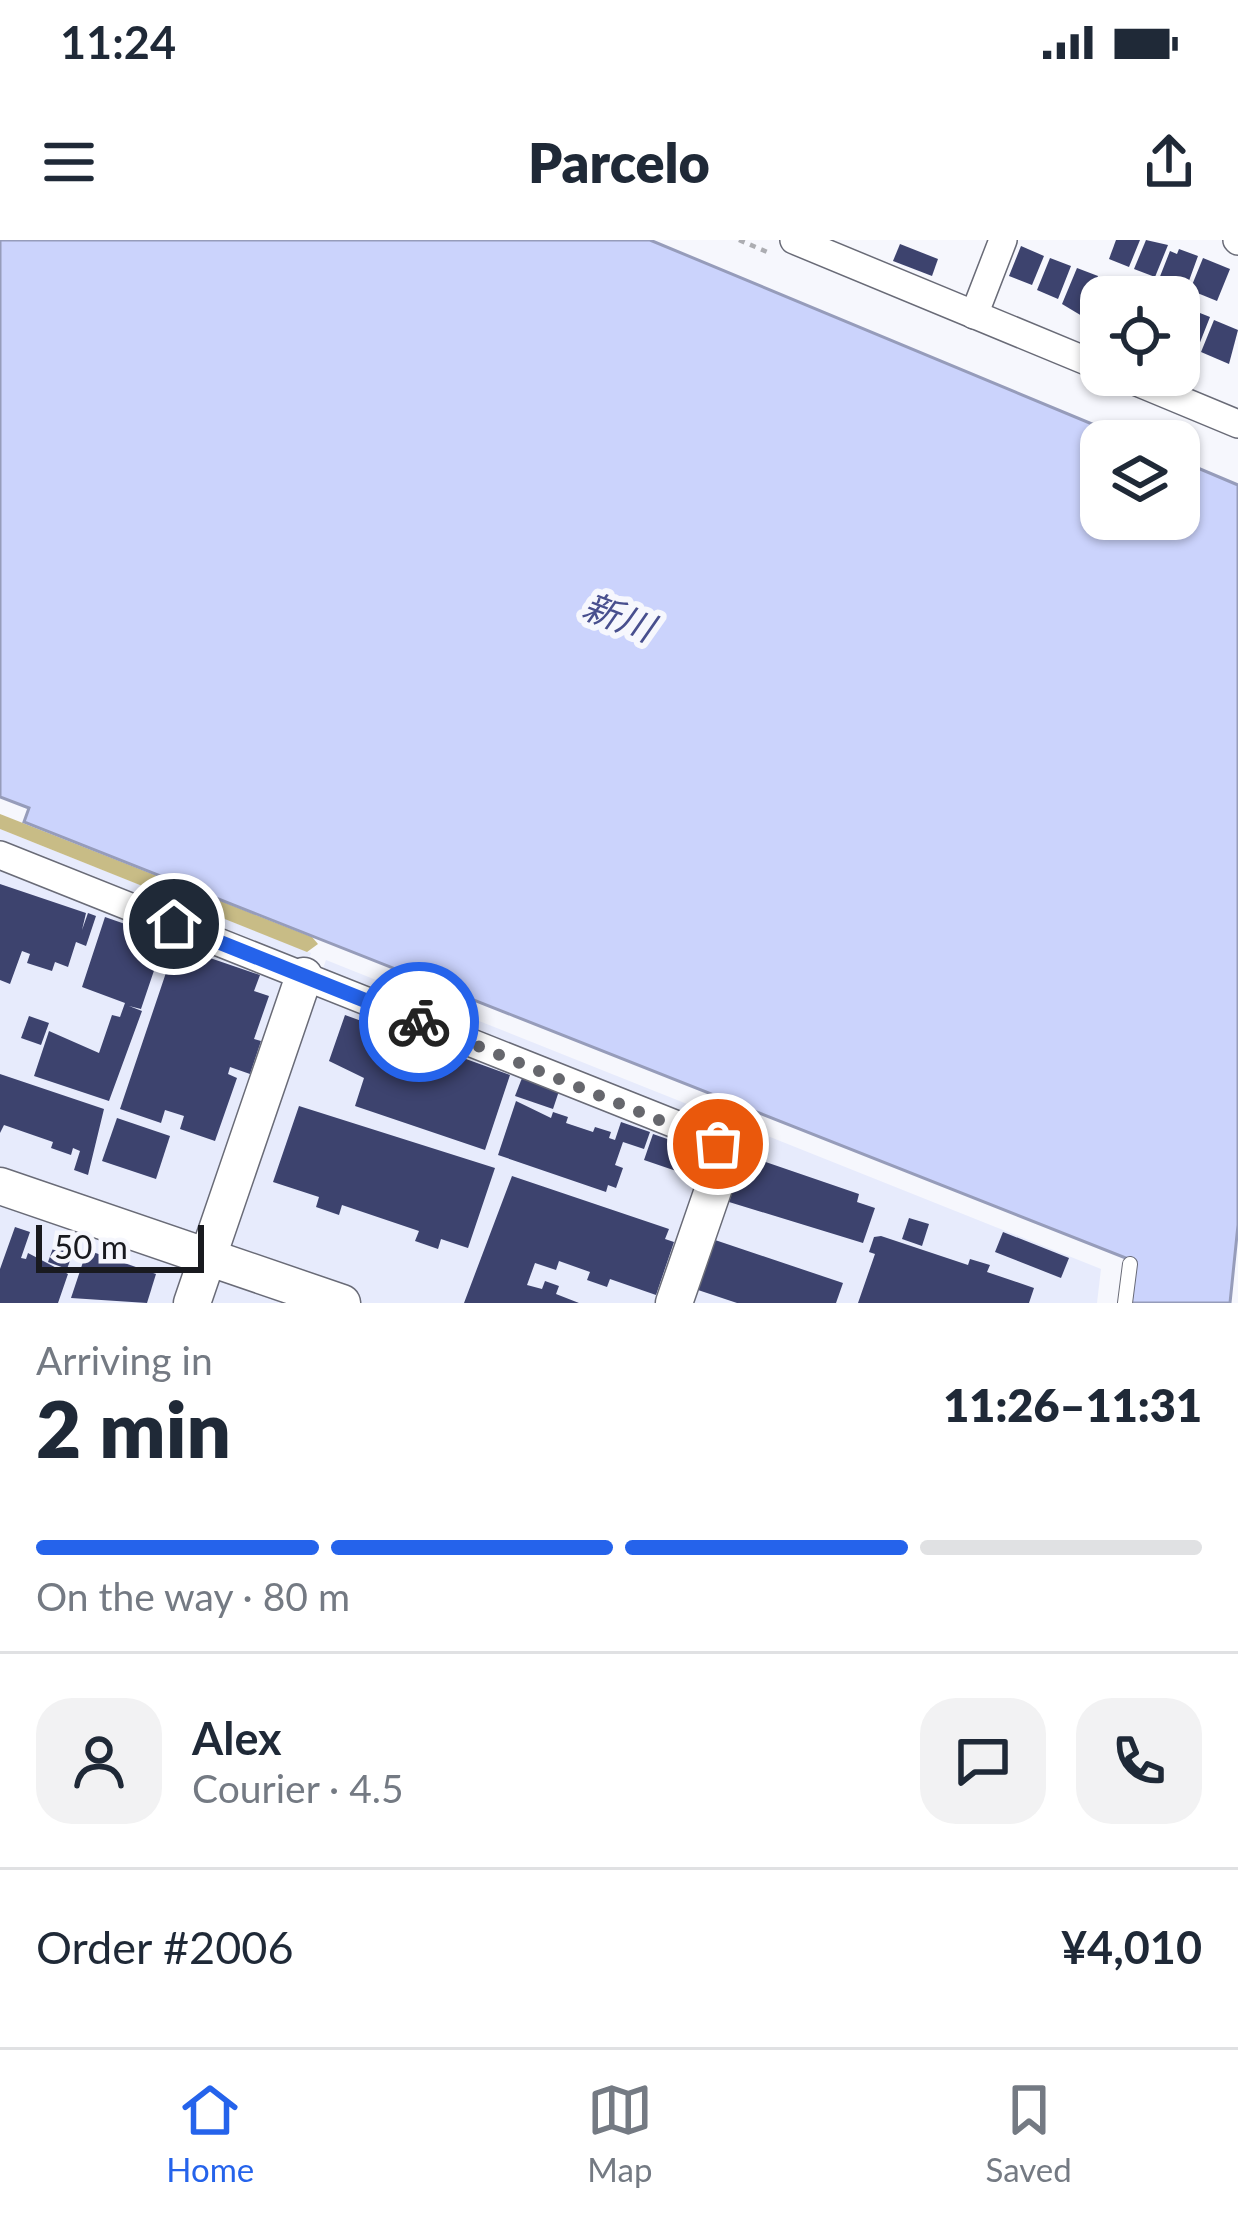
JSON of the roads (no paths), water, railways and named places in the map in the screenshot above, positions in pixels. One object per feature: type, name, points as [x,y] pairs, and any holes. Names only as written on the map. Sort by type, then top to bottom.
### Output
[{"type":"street","points":[[794,240],[1080,358]]},
{"type":"street","points":[[974,315],[1003,240]]},
{"type":"street","points":[[1171,396],[1238,424]]},
{"type":"street","points":[[0,854],[710,1138],[718,1144],[722,1164],[674,1303]]},
{"type":"street","points":[[192,1303],[304,976]]},
{"type":"street","points":[[0,1186],[342,1303]]},
{"type":"lane","points":[[1125,1303],[1130,1264]]},
{"type":"water","name":"新川","points":[[0,240],[650,240],[1083,420],[1080,540],[1200,540],[1200,469],[1238,485],[1238,1225],[1230,1303],[1131,1303],[1136,1262],[24,822],[29,808],[0,797]]}]
